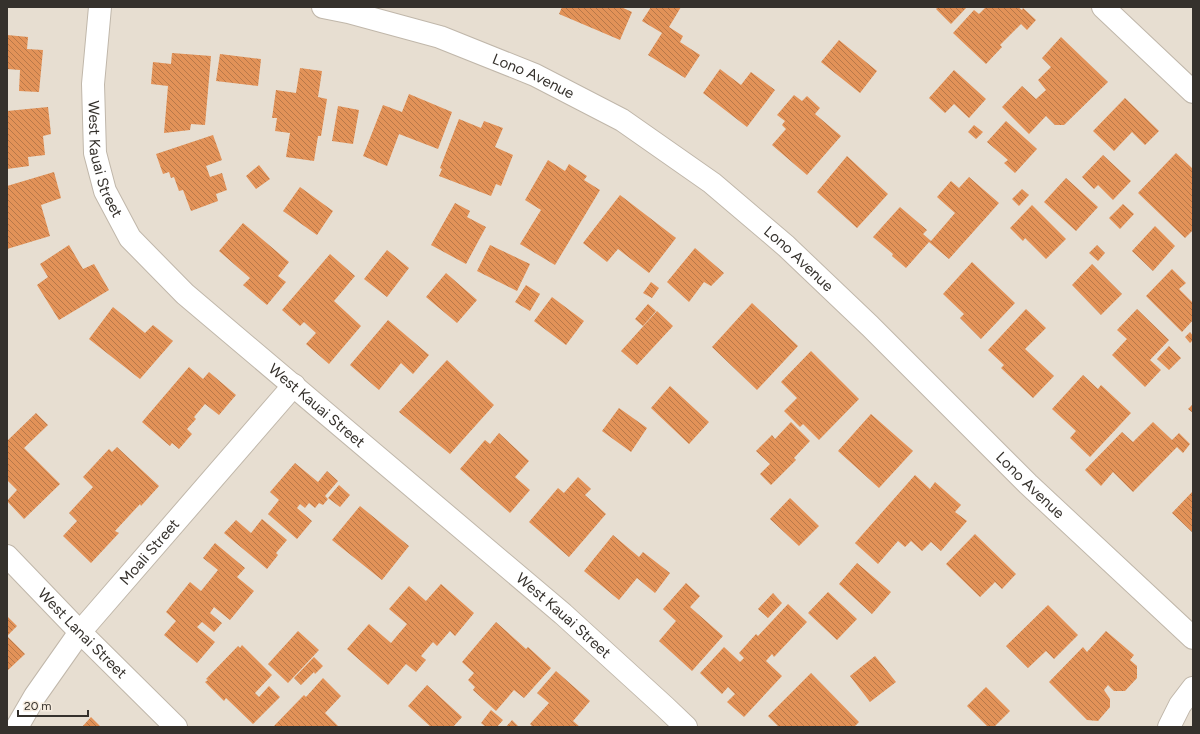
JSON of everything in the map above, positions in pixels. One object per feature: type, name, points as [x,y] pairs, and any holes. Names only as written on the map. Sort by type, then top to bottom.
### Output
[{"type":"street","name":"West Kauai Street","points":[[100,7],[93,84],[95,153],[105,191],[130,238],[185,294],[563,614],[686,727]]},
{"type":"street","name":"Lono Avenue","points":[[323,7],[348,12],[440,37],[535,74],[622,120],[712,183],[786,246],[870,326],[1028,484],[1193,638]]},
{"type":"street","points":[[1103,7],[1193,92]]},
{"type":"street","name":"Moali Street","points":[[17,727],[36,696],[80,632],[294,385]]},
{"type":"street","name":"West Lanai Street","points":[[7,556],[80,632],[176,727]]},
{"type":"street","points":[[1169,727],[1180,705],[1193,688]]},
{"type":"building","points":[[562,7],[621,7],[632,12],[620,40],[559,14]]},
{"type":"building","points":[[651,7],[681,7],[669,27],[683,36],[680,42],[700,55],[685,78],[648,55],[662,33],[642,21]]},
{"type":"building","points":[[938,7],[967,7],[951,24],[936,9]]},
{"type":"building","points":[[986,7],[1018,7],[1022,10],[1023,8],[1036,20],[1027,30],[1021,24],[1000,45],[1002,47],[986,64],[953,33],[974,10],[979,14]]},
{"type":"building","points":[[7,35],[28,37],[27,49],[43,50],[39,92],[19,91],[20,70],[7,69]]},
{"type":"building","points":[[1061,37],[1108,82],[1064,125],[1055,125],[1046,116],[1029,134],[1002,107],[1022,86],[1036,99],[1046,90],[1038,80],[1051,67],[1042,58]]},
{"type":"building","points":[[839,40],[877,71],[860,93],[821,62]]},
{"type":"building","points":[[172,53],[211,56],[205,125],[191,124],[190,130],[164,133],[168,86],[151,84],[153,62],[171,64]]},
{"type":"building","points":[[220,54],[261,59],[258,86],[216,81]]},
{"type":"building","points":[[300,68],[322,71],[318,97],[327,99],[321,136],[318,136],[314,161],[286,157],[290,133],[275,131],[277,118],[272,118],[276,90],[296,93]]},
{"type":"building","points":[[720,69],[741,85],[751,72],[775,90],[747,127],[703,93]]},
{"type":"building","points":[[954,70],[986,99],[969,118],[954,104],[945,113],[929,98]]},
{"type":"building","points":[[409,94],[452,112],[438,149],[399,134],[387,166],[363,156],[383,105],[402,112]]},
{"type":"building","points":[[794,95],[802,101],[807,96],[820,108],[815,114],[841,136],[807,175],[772,145],[786,129],[782,125],[785,121],[777,115]]},
{"type":"building","points":[[1125,98],[1159,131],[1145,145],[1132,132],[1114,151],[1093,131]]},
{"type":"building","points":[[338,106],[359,110],[353,144],[332,141]]},
{"type":"building","points":[[48,107],[51,134],[43,136],[45,155],[28,157],[29,166],[7,169],[7,111]]},
{"type":"building","points":[[459,119],[481,128],[484,121],[503,128],[495,147],[513,155],[501,186],[496,184],[491,196],[439,176],[442,169],[440,168]]},
{"type":"building","points":[[1006,121],[1037,149],[1015,173],[1004,163],[1008,160],[987,142]]},
{"type":"building","points":[[974,125],[983,132],[976,139],[968,132]]},
{"type":"building","points":[[213,135],[222,160],[206,166],[210,177],[222,173],[227,190],[216,194],[218,201],[191,211],[183,190],[179,191],[174,177],[171,178],[169,172],[163,174],[156,154]]},
{"type":"building","points":[[1176,153],[1193,169],[1193,230],[1185,238],[1138,193]]},
{"type":"building","points":[[1103,155],[1131,181],[1113,200],[1098,185],[1094,189],[1082,177]]},
{"type":"building","points":[[847,156],[888,194],[857,228],[817,192]]},
{"type":"building","points":[[548,160],[565,171],[569,164],[587,176],[584,180],[600,190],[555,265],[520,244],[541,210],[525,200]]},
{"type":"building","points":[[259,165],[270,179],[256,189],[246,176]]},
{"type":"building","points":[[54,172],[61,198],[41,205],[50,236],[7,249],[7,186]]},
{"type":"building","points":[[969,177],[999,203],[949,259],[929,242],[906,268],[892,256],[893,254],[873,237],[900,207],[927,230],[923,234],[931,241],[955,213],[937,197],[951,181],[959,188]]},
{"type":"building","points":[[1066,178],[1098,207],[1076,231],[1044,202]]},
{"type":"building","points":[[300,187],[333,211],[317,235],[283,211]]},
{"type":"building","points":[[1022,189],[1029,195],[1019,206],[1012,199]]},
{"type":"building","points":[[620,195],[676,238],[649,273],[618,249],[607,262],[583,243]]},
{"type":"building","points":[[455,203],[470,211],[467,217],[486,227],[466,264],[431,245]]},
{"type":"building","points":[[1123,204],[1134,214],[1120,229],[1109,218]]},
{"type":"building","points":[[1032,205],[1066,239],[1046,259],[1025,238],[1023,241],[1010,228]]},
{"type":"building","points":[[243,223],[289,262],[278,276],[286,282],[267,305],[243,285],[250,278],[219,251]]},
{"type":"building","points":[[1155,226],[1175,246],[1153,271],[1132,251]]},
{"type":"building","points":[[69,245],[83,269],[94,264],[109,290],[59,320],[37,285],[48,277],[40,264]]},
{"type":"building","points":[[490,245],[530,264],[517,291],[477,271]]},
{"type":"building","points":[[1097,245],[1105,253],[1098,261],[1089,253]]},
{"type":"building","points":[[695,248],[724,273],[711,286],[704,282],[689,302],[667,282]]},
{"type":"building","points":[[387,250],[409,268],[387,297],[364,279]]},
{"type":"building","points":[[330,254],[355,276],[334,301],[361,326],[329,364],[306,344],[316,333],[304,322],[300,326],[282,310]]},
{"type":"building","points":[[972,262],[1015,303],[981,339],[960,318],[964,314],[943,294]]},
{"type":"building","points":[[1092,264],[1122,294],[1101,315],[1072,285]]},
{"type":"building","points":[[1172,269],[1186,283],[1179,289],[1193,303],[1193,320],[1182,332],[1146,296]]},
{"type":"building","points":[[446,273],[477,300],[457,323],[426,297]]},
{"type":"building","points":[[651,282],[659,288],[652,298],[643,293]]},
{"type":"building","points":[[526,285],[540,294],[530,311],[515,302]]},
{"type":"building","points":[[552,297],[584,321],[566,345],[534,321]]},
{"type":"building","points":[[752,303],[798,346],[757,390],[712,347]]},
{"type":"building","points":[[648,304],[656,311],[643,326],[635,319]]},
{"type":"building","points":[[113,307],[145,333],[153,325],[173,341],[140,379],[89,339]]},
{"type":"building","points":[[1026,309],[1046,328],[1025,349],[1054,376],[1033,398],[1001,368],[1004,365],[988,350]]},
{"type":"building","points":[[1137,309],[1169,340],[1150,360],[1161,370],[1145,387],[1112,355],[1127,339],[1117,330]]},
{"type":"building","points":[[657,311],[673,326],[637,365],[621,351]]},
{"type":"building","points":[[388,320],[429,355],[413,374],[401,363],[379,390],[350,365]]},
{"type":"building","points":[[1190,332],[1193,336],[1193,340],[1190,343],[1185,337]]},
{"type":"building","points":[[1169,346],[1181,358],[1169,370],[1157,359]]},
{"type":"building","points":[[811,351],[859,399],[819,440],[803,424],[800,427],[784,411],[797,398],[781,382]]},
{"type":"building","points":[[447,360],[494,405],[450,454],[399,412]]},
{"type":"building","points":[[189,367],[203,379],[209,372],[236,395],[219,415],[205,404],[194,417],[196,419],[187,429],[192,434],[179,449],[172,443],[170,446],[142,422]]},
{"type":"building","points":[[1083,375],[1098,389],[1101,385],[1131,413],[1090,457],[1070,438],[1076,431],[1052,409]]},
{"type":"building","points":[[670,386],[709,422],[689,444],[651,408]]},
{"type":"building","points":[[1193,404],[1193,413],[1188,409]]},
{"type":"building","points":[[619,408],[647,428],[631,452],[602,431]]},
{"type":"building","points":[[36,413],[48,425],[24,448],[60,484],[24,519],[7,501],[17,490],[7,480],[7,441]]},
{"type":"building","points":[[871,414],[913,451],[879,488],[838,451]]},
{"type":"building","points":[[791,422],[810,441],[794,458],[796,460],[771,485],[760,474],[770,464],[756,451],[772,435],[775,439]]},
{"type":"building","points":[[1153,422],[1172,440],[1179,433],[1190,444],[1183,453],[1177,447],[1133,492],[1113,472],[1101,486],[1085,470],[1122,432],[1133,442]]},
{"type":"building","points":[[499,433],[529,461],[515,477],[530,490],[510,513],[460,469],[485,440],[490,444]]},
{"type":"building","points":[[117,447],[159,486],[115,531],[119,533],[91,563],[63,536],[77,521],[69,513],[93,487],[83,477],[109,449],[112,452]]},
{"type":"building","points":[[295,463],[318,482],[327,471],[338,481],[325,496],[328,499],[323,505],[319,503],[315,508],[309,503],[305,508],[300,504],[297,508],[312,521],[297,539],[268,514],[279,500],[270,492]]},
{"type":"building","points":[[915,475],[930,489],[935,482],[961,505],[955,512],[967,521],[941,551],[931,542],[922,551],[911,541],[905,547],[898,541],[878,564],[855,543]]},
{"type":"building","points":[[578,477],[591,489],[585,495],[606,514],[569,557],[529,522],[558,488],[564,493]]},
{"type":"building","points":[[339,485],[350,495],[340,507],[328,498]]},
{"type":"building","points":[[1193,491],[1193,533],[1172,513]]},
{"type":"building","points":[[790,498],[819,526],[799,546],[770,519]]},
{"type":"building","points":[[360,506],[409,546],[382,580],[332,540]]},
{"type":"building","points":[[262,519],[287,540],[276,553],[278,555],[267,569],[224,533],[236,520],[251,533]]},
{"type":"building","points":[[975,534],[1016,574],[1002,589],[995,582],[980,597],[946,564]]},
{"type":"building","points":[[613,535],[639,557],[643,552],[670,573],[655,593],[637,578],[619,600],[584,571]]},
{"type":"building","points":[[215,543],[245,568],[237,577],[254,591],[230,620],[214,607],[210,613],[222,623],[214,632],[202,622],[197,627],[215,642],[197,663],[164,635],[176,621],[166,612],[190,582],[201,591],[218,570],[203,558]]},
{"type":"building","points":[[857,563],[891,592],[872,614],[839,584]]},
{"type":"building","points":[[686,583],[700,596],[690,607],[723,636],[692,671],[659,641],[676,621],[663,609]]},
{"type":"building","points":[[441,584],[474,613],[455,636],[450,631],[437,646],[433,642],[421,656],[426,660],[416,672],[406,664],[388,685],[347,649],[369,624],[391,643],[407,624],[389,609],[409,586],[426,601]]},
{"type":"building","points":[[828,592],[857,619],[837,640],[808,613]]},
{"type":"building","points":[[773,593],[782,603],[768,618],[758,609]]},
{"type":"building","points":[[788,604],[807,622],[774,657],[772,654],[766,661],[782,676],[744,717],[727,702],[735,694],[728,687],[722,694],[700,673],[724,647],[740,662],[744,658],[739,653],[756,634],[758,636]]},
{"type":"building","points":[[1048,605],[1078,635],[1054,659],[1046,651],[1028,668],[1006,646]]},
{"type":"building","points":[[7,616],[17,626],[7,636]]},
{"type":"building","points":[[496,622],[526,649],[528,647],[551,668],[524,698],[514,690],[496,711],[473,690],[475,687],[468,680],[474,673],[462,662]]},
{"type":"building","points":[[298,631],[319,650],[288,683],[268,664]]},
{"type":"building","points":[[1106,631],[1134,655],[1130,660],[1137,666],[1137,678],[1125,691],[1114,691],[1108,685],[1104,690],[1110,699],[1110,707],[1098,721],[1087,720],[1049,682],[1083,647],[1087,652]]},
{"type":"building","points":[[7,636],[25,654],[7,671]]},
{"type":"building","points":[[242,645],[272,675],[255,693],[259,697],[269,686],[280,697],[253,724],[226,698],[224,701],[205,682],[208,680],[206,679],[238,646],[240,648]]},
{"type":"building","points":[[875,656],[896,682],[870,702],[850,676]]},
{"type":"building","points":[[314,657],[323,666],[315,674],[314,672],[301,685],[294,678]]},
{"type":"building","points":[[556,671],[590,701],[573,721],[580,727],[533,727],[530,724],[549,703],[537,693]]},
{"type":"building","points":[[811,673],[859,722],[854,727],[779,727],[768,716]]},
{"type":"building","points":[[323,678],[341,696],[325,713],[339,727],[274,726],[304,695],[306,697]]},
{"type":"building","points":[[427,685],[462,717],[453,727],[431,727],[408,706]]},
{"type":"building","points":[[986,687],[1010,711],[994,727],[988,727],[967,706]]},
{"type":"building","points":[[491,710],[503,720],[497,727],[486,727],[481,723]]},
{"type":"building","points":[[91,717],[101,727],[82,727]]},
{"type":"building","points":[[512,720],[518,726],[506,727]]}]
